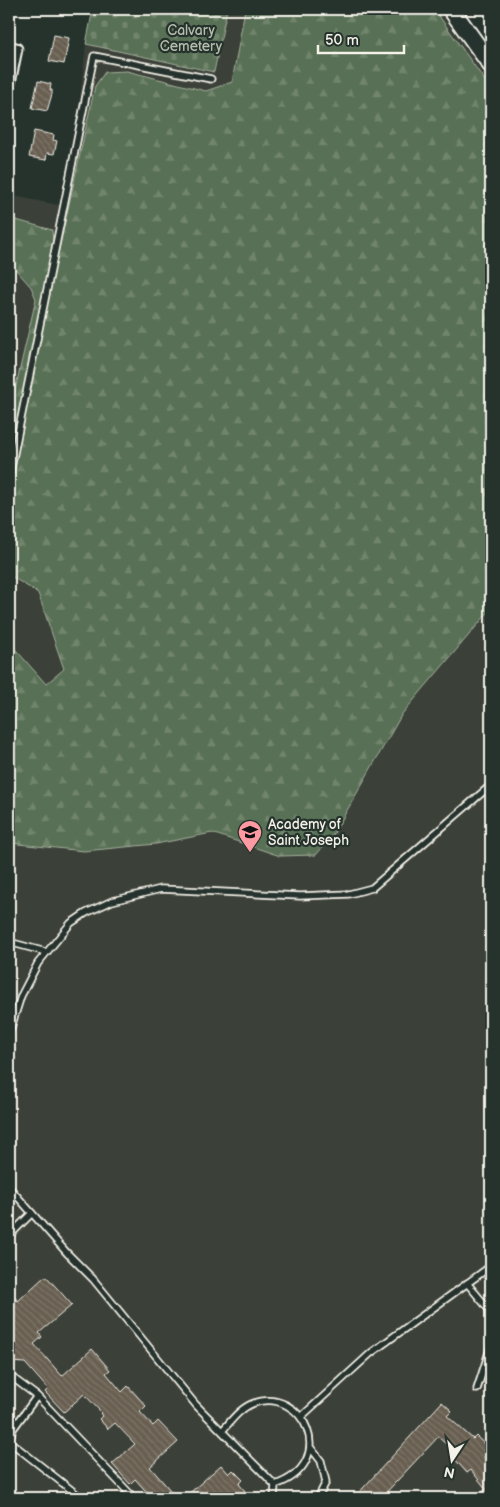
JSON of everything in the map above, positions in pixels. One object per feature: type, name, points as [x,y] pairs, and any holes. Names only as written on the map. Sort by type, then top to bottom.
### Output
[{"type":"street","points":[[451,9],[491,65]]},
{"type":"street","points":[[9,48],[16,49],[9,83]]},
{"type":"lane","points":[[9,478],[94,56],[211,79]]},
{"type":"lane","points":[[9,1034],[21,996],[38,963],[71,923],[86,912],[112,901],[161,888],[300,896],[349,894],[372,888],[491,785]]},
{"type":"lane","points":[[9,942],[46,952]]},
{"type":"lane","points":[[9,1187],[93,1280],[196,1405],[275,1485],[274,1498]]},
{"type":"lane","points":[[9,1236],[32,1213]]},
{"type":"lane","points":[[302,1417],[371,1353],[491,1266]]},
{"type":"lane","points":[[467,1282],[491,1312]]},
{"type":"lane","points":[[478,1388],[491,1346]]},
{"type":"lane","points":[[9,1375],[37,1396],[134,1498]]},
{"type":"lane","points":[[37,1396],[13,1428],[9,1440],[80,1498]]},
{"type":"lane","points":[[222,1431],[241,1410],[254,1403],[267,1401],[281,1403],[302,1417],[309,1433],[310,1447],[307,1460],[299,1472],[288,1481],[275,1485]]},
{"type":"lane","points":[[310,1447],[321,1461],[326,1482],[318,1498]]},
{"type":"shaded area","name":"Academy of Saint Joseph","points":[[227,9],[438,9],[491,83],[491,1498],[9,1498],[9,195],[68,207],[86,44],[214,72]]},
{"type":"green space","name":"Calvary Cemetery","points":[[93,9],[227,9],[214,72],[86,44]]},
{"type":"green space","points":[[245,9],[434,9],[491,89],[491,609],[402,714],[333,835],[316,855],[280,856],[212,833],[156,844],[84,851],[18,844],[9,841],[9,642],[46,684],[64,669],[38,593],[9,575],[9,416],[36,299],[31,287],[9,262],[9,218],[52,230],[55,268],[95,86],[105,72],[127,71],[206,91],[232,82]]},
{"type":"building","points":[[54,35],[69,38],[64,64],[49,61]]},
{"type":"building","points":[[38,81],[51,84],[50,90],[52,90],[52,94],[47,111],[32,108]]},
{"type":"building","points":[[34,131],[54,135],[53,140],[57,141],[54,154],[47,153],[46,160],[29,157]]},
{"type":"building","points":[[44,1277],[47,1277],[72,1305],[39,1333],[42,1337],[34,1344],[62,1376],[92,1349],[110,1370],[106,1373],[122,1392],[128,1386],[146,1406],[140,1412],[153,1426],[158,1421],[178,1442],[150,1467],[177,1498],[152,1498],[135,1479],[130,1484],[112,1464],[135,1444],[115,1423],[108,1429],[99,1419],[102,1416],[101,1412],[84,1394],[64,1412],[45,1392],[48,1389],[25,1363],[9,1362],[9,1290],[18,1301]]},
{"type":"building","points":[[442,1402],[452,1411],[447,1416],[473,1439],[476,1436],[491,1450],[484,1457],[491,1465],[491,1498],[474,1498],[486,1489],[471,1470],[467,1473],[452,1456],[455,1452],[438,1437],[381,1498],[354,1498]]},
{"type":"building","points":[[221,1465],[229,1474],[233,1470],[243,1480],[239,1484],[245,1491],[237,1498],[184,1498]]},
{"type":"place","name":"Academy of Saint Joseph","points":[[250,853]]}]
